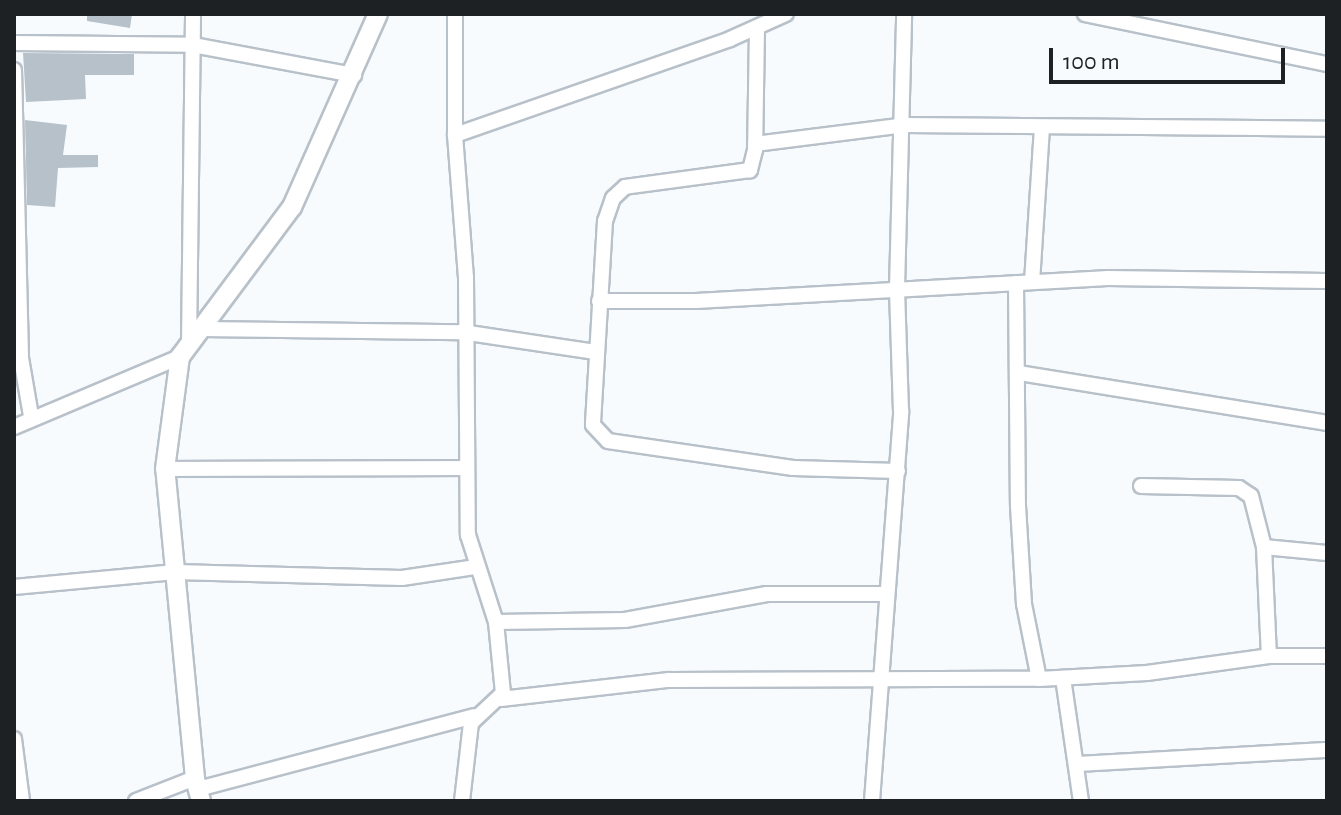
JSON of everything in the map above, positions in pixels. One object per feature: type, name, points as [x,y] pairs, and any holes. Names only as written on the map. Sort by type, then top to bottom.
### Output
[{"type":"street","points":[[193,14],[185,351],[165,469],[198,789]]},
{"type":"street","points":[[14,427],[31,416],[185,351],[292,207],[354,75],[378,14]]},
{"type":"street","points":[[455,14],[455,135],[466,277],[462,332],[468,535],[496,622],[501,699]]},
{"type":"street","points":[[455,135],[786,14]]},
{"type":"street","points":[[872,801],[878,682],[898,471],[897,192],[905,125],[904,14]]},
{"type":"street","points":[[1085,14],[1327,64]]},
{"type":"street","points":[[764,22],[755,144],[750,170],[737,175],[625,187],[613,198],[605,221],[593,425],[608,441],[793,468],[898,471]]},
{"type":"street","points":[[14,43],[193,45],[354,75]]},
{"type":"street","points":[[14,70],[21,358],[31,416]]},
{"type":"street","points":[[755,144],[905,125],[1327,129]]},
{"type":"street","points":[[1032,282],[1042,128]]},
{"type":"street","points":[[599,301],[696,301],[1032,282],[1327,281]]},
{"type":"street","points":[[1016,283],[1023,590],[1039,679]]},
{"type":"street","points":[[202,329],[462,332],[596,352]]},
{"type":"street","points":[[1019,373],[1327,423]]},
{"type":"street","points":[[165,469],[466,468]]},
{"type":"street","points":[[1141,486],[1239,488],[1256,507],[1264,547],[1269,656]]},
{"type":"street","points":[[1264,547],[1327,553]]},
{"type":"street","points":[[14,587],[175,572],[402,578],[476,567]]},
{"type":"street","points":[[496,622],[625,620],[767,594],[886,594]]},
{"type":"street","points":[[136,801],[198,789],[474,716],[501,699],[669,680],[878,682],[1039,679],[1147,673],[1269,656],[1327,656]]},
{"type":"street","points":[[1063,678],[1081,801]]},
{"type":"street","points":[[462,801],[474,716]]},
{"type":"street","points":[[14,739],[22,801]]},
{"type":"street","points":[[1076,764],[1327,750]]},
{"type":"building","points":[[87,14],[132,14],[130,28],[87,21]]},
{"type":"building","points":[[23,53],[134,54],[134,75],[85,75],[86,99],[26,102]]},
{"type":"building","points":[[25,120],[67,125],[63,155],[98,155],[98,167],[58,168],[55,207],[27,205]]}]
